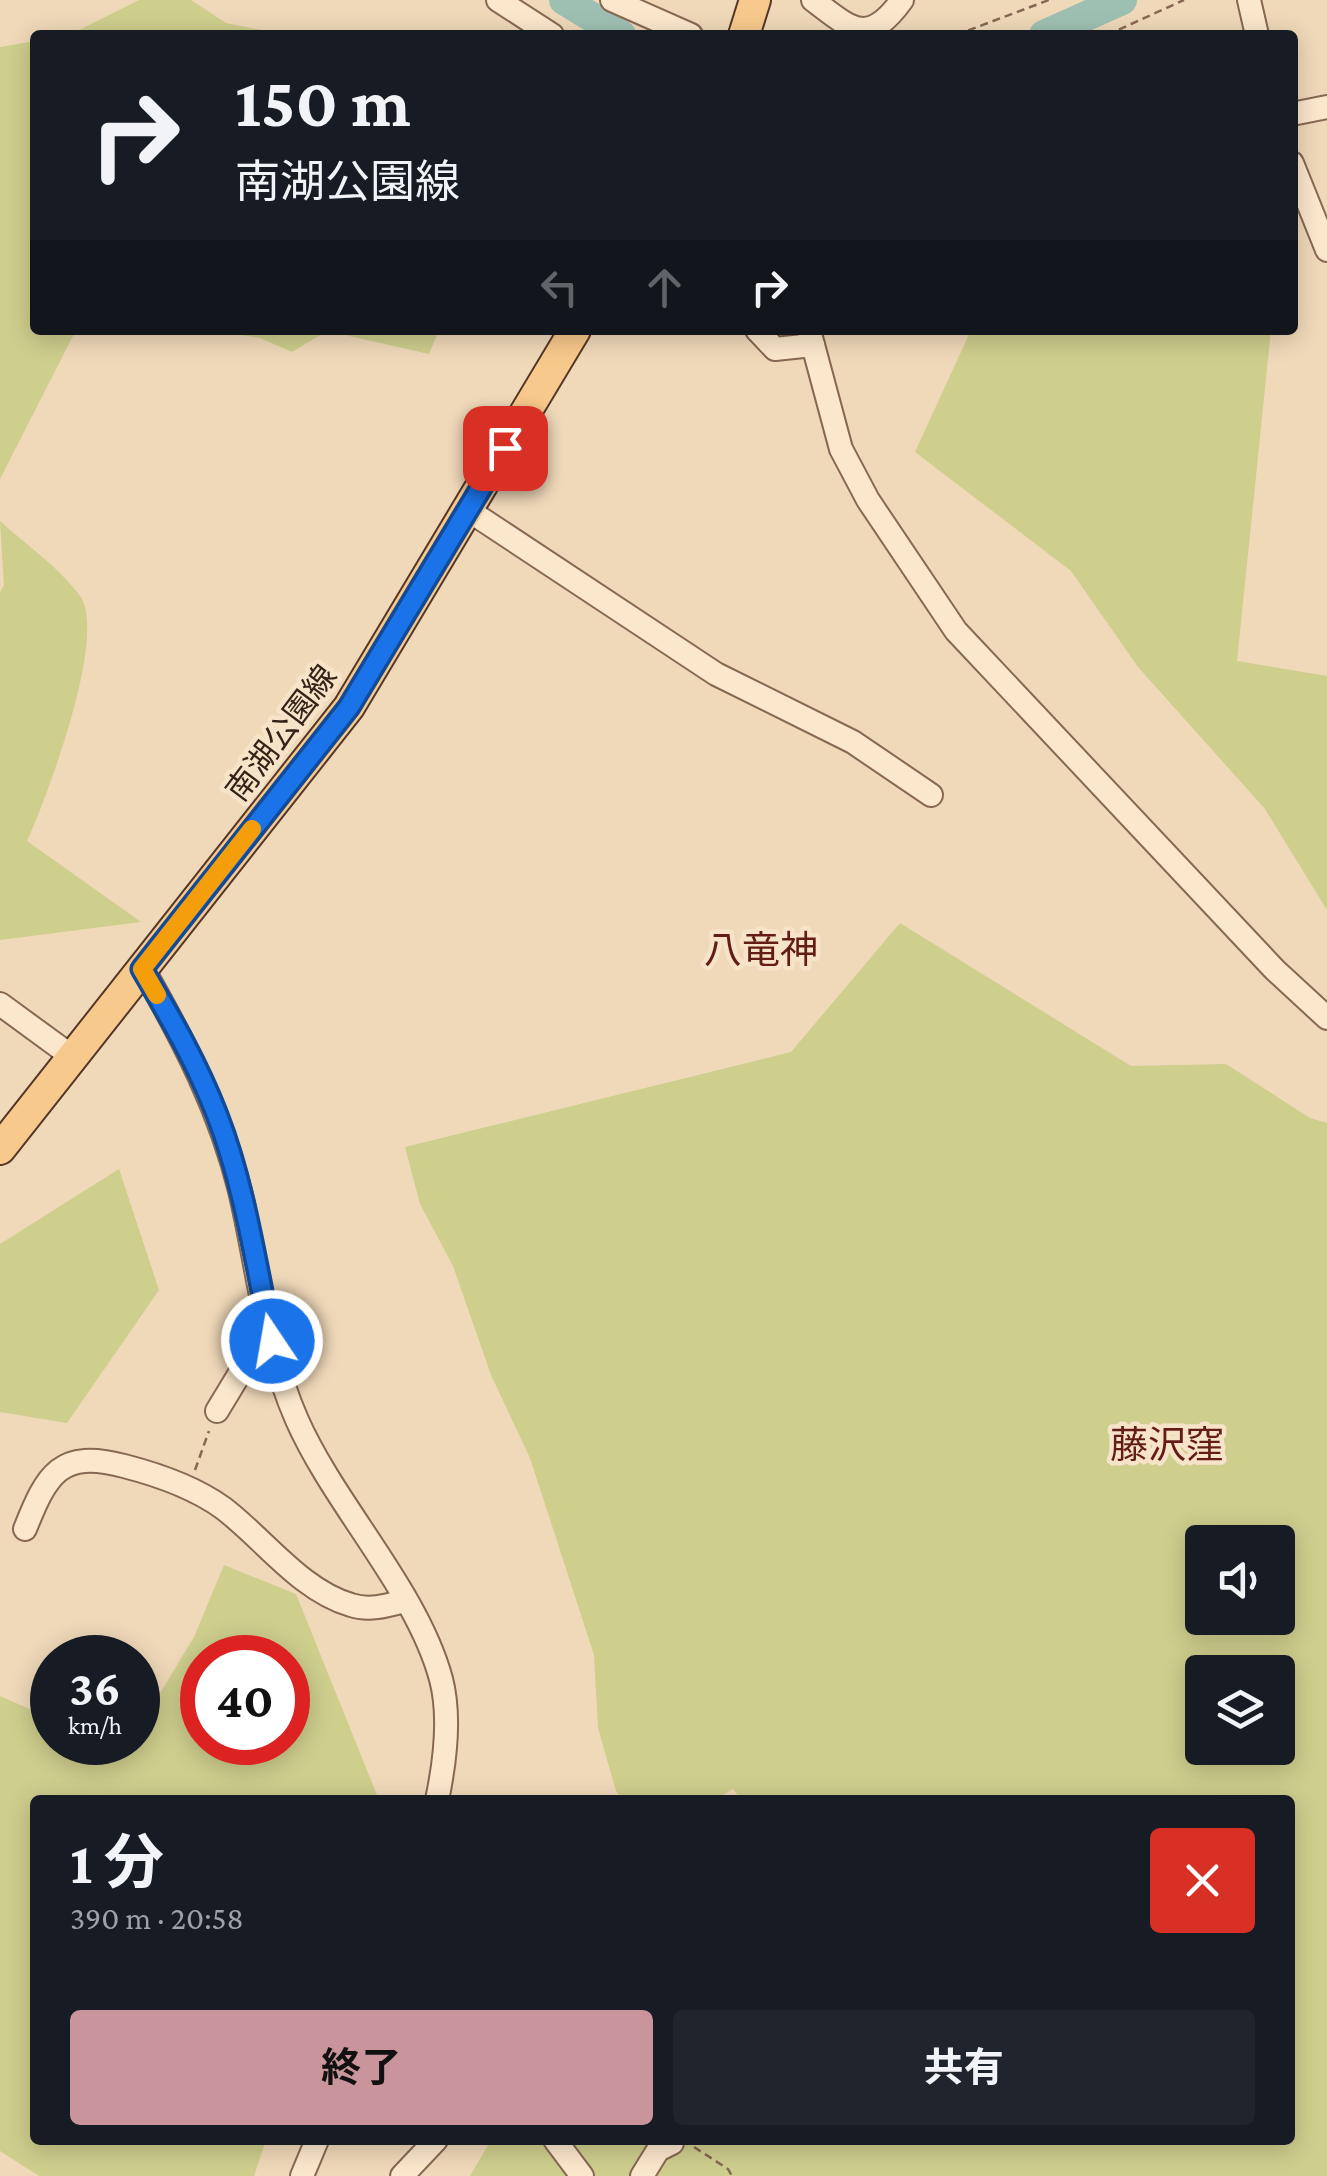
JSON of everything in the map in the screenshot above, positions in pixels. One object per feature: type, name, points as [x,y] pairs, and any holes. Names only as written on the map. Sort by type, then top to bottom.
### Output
[{"type":"main road","points":[[746,30],[755,0]]},
{"type":"main road","name":"南湖公園線","points":[[0,1149],[349,707],[571,335]]},
{"type":"street","points":[[498,0],[544,30]]},
{"type":"street","points":[[612,0],[680,30]]},
{"type":"street","points":[[813,0],[858,30],[874,28],[902,0]]},
{"type":"street","points":[[1249,0],[1256,30]]},
{"type":"street","points":[[1298,113],[1327,107]]},
{"type":"street","points":[[1298,178],[1327,250]]},
{"type":"street","points":[[762,335],[775,349],[811,337],[841,448],[868,500],[956,631],[1275,970],[1327,1018]]},
{"type":"street","points":[[468,510],[716,674],[853,742],[931,795]]},
{"type":"street","points":[[142,969],[191,1053],[218,1119],[240,1190],[272,1341],[296,1418],[404,1601],[442,1681],[446,1712],[438,1795]]},
{"type":"street","points":[[0,1004],[74,1058]]},
{"type":"street","points":[[218,1411],[240,1373],[272,1341]]},
{"type":"street","points":[[26,1530],[52,1475],[76,1460],[108,1461],[189,1488],[222,1508],[338,1601],[376,1608],[404,1601]]},
{"type":"street","points":[[302,2176],[315,2145]]},
{"type":"street","points":[[402,2176],[431,2145]]},
{"type":"street","points":[[559,2145],[582,2176]]},
{"type":"street","points":[[642,2176],[658,2150],[667,2145]]},
{"type":"path","points":[[969,30],[1049,0]]},
{"type":"path","points":[[1118,30],[1184,0]]},
{"type":"path","points":[[189,1488],[218,1411]]},
{"type":"path","points":[[687,2145],[728,2168],[732,2176]]},
{"type":"green space","points":[[139,0],[191,0],[226,23],[262,30],[79,30]]},
{"type":"green space","points":[[30,42],[30,335],[73,335],[0,479],[0,47]]},
{"type":"green space","points":[[241,335],[320,335],[292,352],[260,338]]},
{"type":"green space","points":[[345,335],[437,335],[429,354]]},
{"type":"green space","points":[[969,335],[1270,335],[1237,661],[1327,676],[1327,910],[1265,809],[1138,667],[1071,571],[915,452]]},
{"type":"green space","points":[[0,521],[72,586],[87,616],[81,679],[72,717],[27,841],[141,922],[0,940],[0,592],[4,585]]},
{"type":"green space","points":[[900,923],[1131,1066],[1226,1064],[1310,1118],[1327,1123],[1327,2176],[470,2176],[488,2145],[1295,2145],[1295,1795],[737,1795],[733,1789],[723,1795],[619,1795],[598,1728],[594,1655],[530,1458],[491,1375],[453,1266],[420,1204],[405,1147],[791,1052]]},
{"type":"green space","points":[[119,1169],[159,1290],[67,1423],[0,1412],[0,1244]]},
{"type":"green space","points":[[224,1565],[296,1594],[377,1795],[30,1795],[30,2145],[264,2145],[254,2176],[39,2176],[0,2151],[0,1696],[30,1709],[30,1765],[160,1765],[160,1693],[180,1660],[180,1765],[310,1765],[310,1635],[195,1635]]},
{"type":"waterway","points":[[564,0],[613,30]]},
{"type":"waterway","points":[[1055,30],[1122,0]]},
{"type":"slow traffic","points":[[157,995],[142,969],[252,829]]},
{"type":"district","name":"八竜神","points":[[761,950]]},
{"type":"district","name":"藤沢窪","points":[[1167,1445]]},
{"type":"route","points":[[272,1341],[240,1190],[218,1119],[191,1053],[142,969],[349,707],[505,448]]}]
